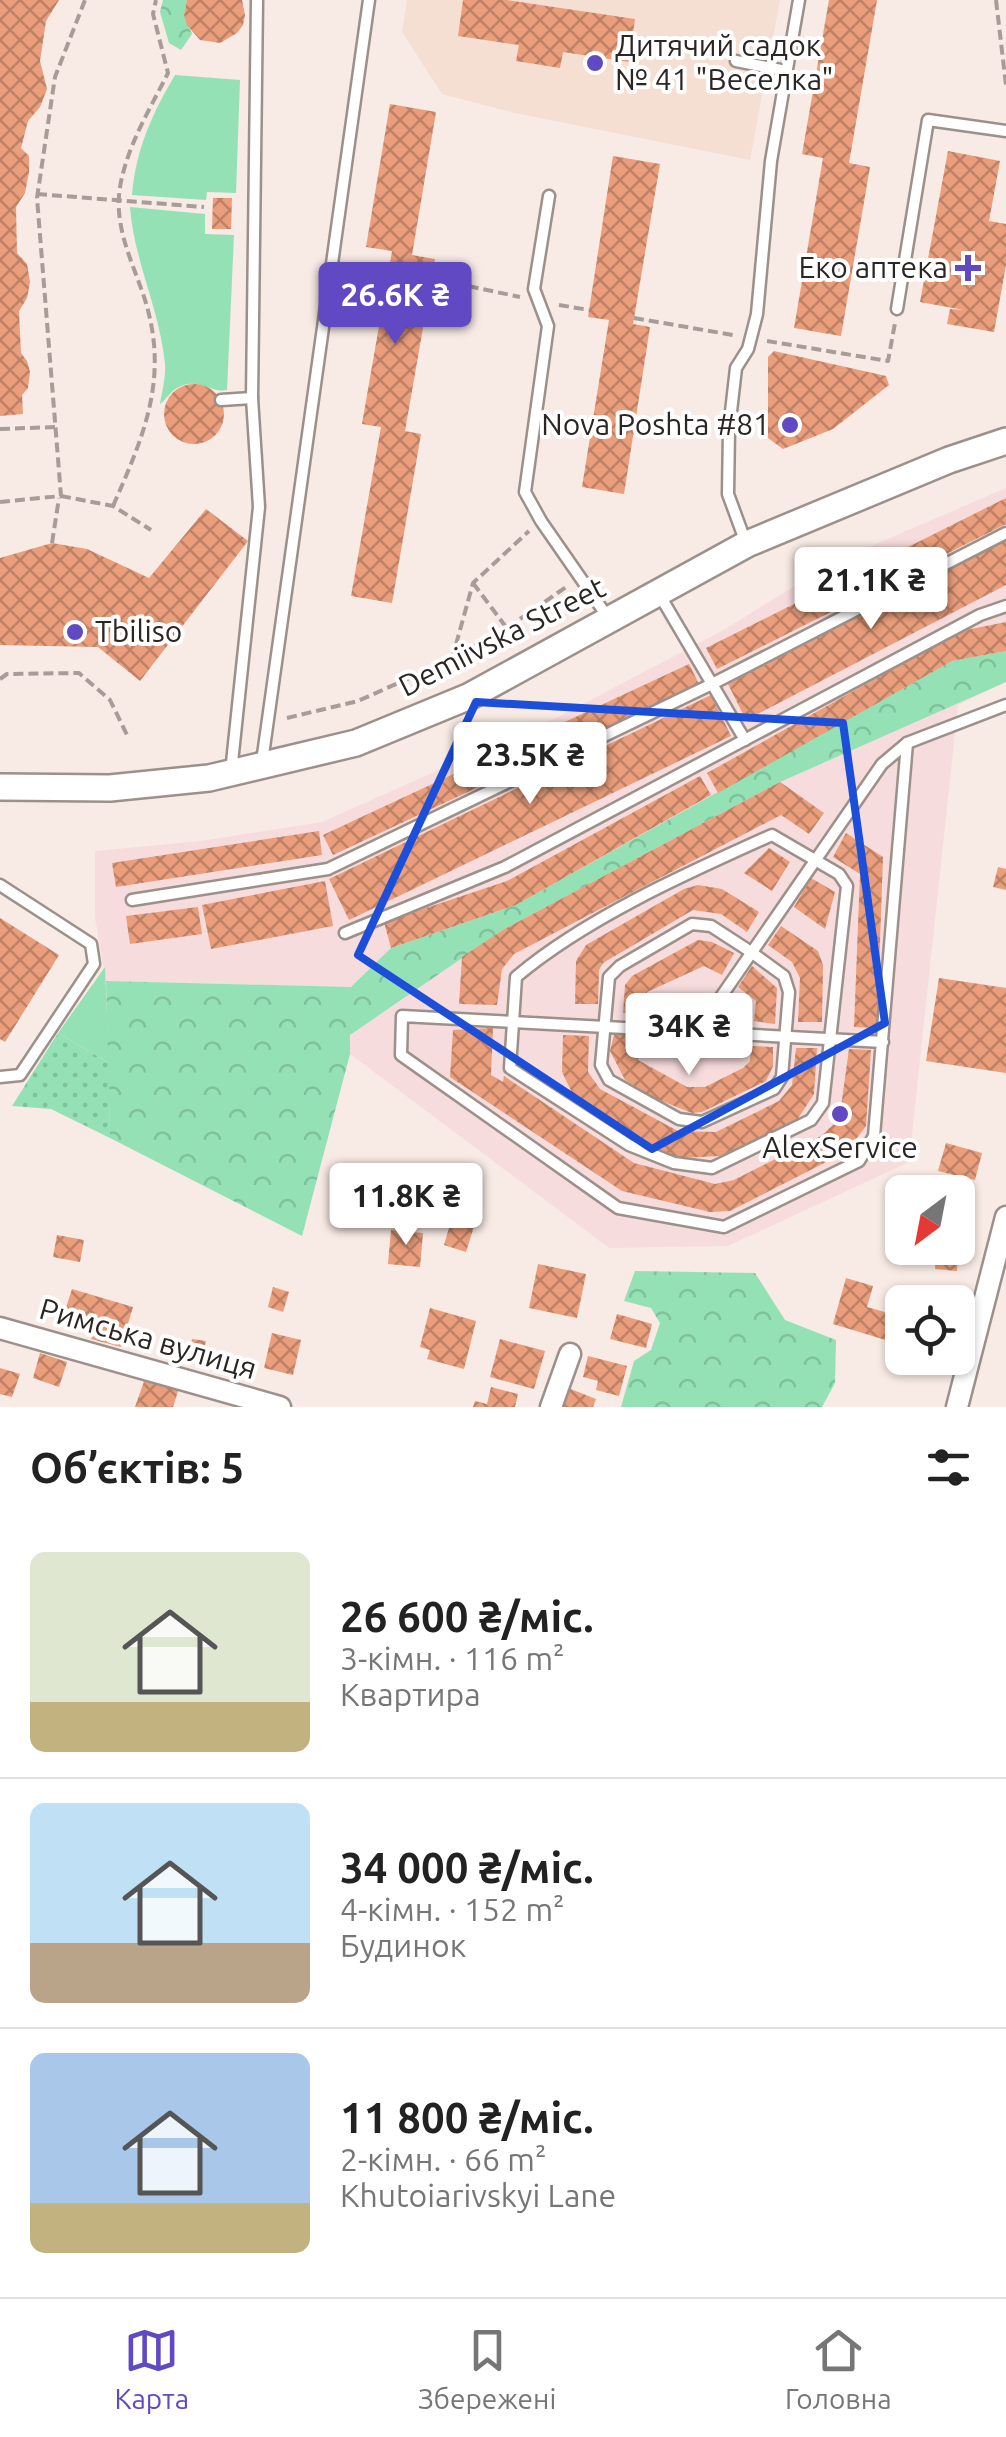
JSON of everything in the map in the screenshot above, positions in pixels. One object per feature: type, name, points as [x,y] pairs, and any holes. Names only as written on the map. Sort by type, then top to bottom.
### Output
[{"type":"street","name":"Demiivska Street","points":[[0,787],[110,788],[209,778],[356,743],[470,696],[747,544],[1006,440]]},
{"type":"street","points":[[957,1407],[1006,1217]]},
{"type":"street","name":"Римська вулиця","points":[[0,1328],[280,1407]]},
{"type":"street","points":[[552,1407],[570,1354]]},
{"type":"lane","points":[[231,773],[260,507],[252,398],[257,0]]},
{"type":"lane","points":[[261,765],[369,0]]},
{"type":"lane","points":[[747,544],[728,494],[728,446],[736,368],[751,338],[757,314],[770,173],[799,0]]},
{"type":"lane","points":[[243,25],[256,27]]},
{"type":"lane","points":[[736,61],[786,71]]},
{"type":"lane","points":[[897,309],[928,120],[1006,131]]},
{"type":"lane","points":[[549,196],[534,289],[548,326],[525,492],[540,521],[610,620]]},
{"type":"lane","points":[[221,400],[252,398]]},
{"type":"lane","points":[[132,900],[328,869],[712,684],[1006,533]]},
{"type":"lane","points":[[658,594],[744,740]]},
{"type":"lane","points":[[346,933],[505,867],[980,616],[1006,606]]},
{"type":"lane","points":[[696,1033],[882,764],[908,743],[1006,705]]},
{"type":"lane","points":[[884,1042],[402,1016],[401,1055],[618,1208],[724,1227],[860,1161],[874,1136],[884,1042],[908,743]]},
{"type":"lane","points":[[772,835],[839,874],[846,886],[823,1102],[811,1120],[712,1168],[674,1163],[629,1146],[510,1068],[510,1022],[516,977],[549,949],[701,867],[772,835]]},
{"type":"lane","points":[[0,885],[91,944],[94,964],[20,1075],[0,1077]]},
{"type":"lane","points":[[692,924],[711,926],[751,952],[784,976],[790,992],[782,1077],[774,1089],[702,1122],[679,1119],[609,1080],[601,1065],[604,1028],[609,977],[620,966],[692,924]]},
{"type":"path","points":[[52,543],[60,496],[37,194],[55,77],[85,0]]},
{"type":"path","points":[[113,506],[143,439],[155,391],[156,347],[143,293],[123,246],[119,189],[135,138],[168,73],[153,14],[156,0]]},
{"type":"path","points":[[996,0],[1006,84]]},
{"type":"path","points":[[37,194],[204,207]]},
{"type":"path","points":[[634,318],[888,361],[897,309]]},
{"type":"path","points":[[0,429],[56,426]]},
{"type":"path","points":[[0,502],[60,496],[113,506],[150,530]]},
{"type":"path","points":[[452,659],[472,584],[540,521]]},
{"type":"path","points":[[268,722],[358,701],[452,659],[507,628],[582,576]]},
{"type":"path","points":[[472,584],[507,628]]},
{"type":"path","points":[[0,679],[7,674],[79,673],[110,700],[127,734]]},
{"type":"highlighted area","points":[[476,702],[843,723],[885,1023],[652,1149],[358,955]]},
{"type":"shaded area","name":"Дитячий садок № 41 \"Веселка\"","points":[[407,0],[780,0],[750,160],[515,113],[442,94],[402,32]]},
{"type":"shaded area","points":[[1006,488],[1006,682],[958,705],[909,1162],[728,1246],[609,1248],[350,1054],[351,987],[106,981],[95,918],[95,851],[201,841],[322,822],[560,716],[722,631],[832,563]]},
{"type":"green space","points":[[163,0],[187,0],[184,15],[192,34],[181,50],[169,43],[160,12]]},
{"type":"green space","points":[[175,75],[240,80],[236,193],[207,192],[206,200],[132,195],[146,132]]},
{"type":"green space","points":[[130,207],[205,214],[205,234],[234,235],[227,390],[186,384],[160,404],[165,369],[162,344],[136,247]]},
{"type":"green space","points":[[1006,651],[1006,682],[780,782],[503,930],[350,1035],[350,1054],[302,1236],[110,1138],[106,981],[351,987],[391,948],[516,905],[952,661]]},
{"type":"green space","points":[[105,967],[109,1063],[58,1033]]},
{"type":"green space","points":[[58,1033],[109,1063],[110,1138],[51,1109],[12,1106]]},
{"type":"green space","points":[[635,1271],[755,1273],[785,1320],[836,1340],[835,1383],[822,1407],[621,1407],[634,1361],[651,1350],[660,1323],[651,1308],[624,1301]]},
{"type":"building","points":[[0,0],[59,0],[46,21],[40,61],[47,89],[40,107],[28,121],[21,148],[29,156],[29,172],[25,193],[16,207],[17,253],[27,264],[30,282],[19,311],[21,353],[30,372],[28,388],[22,395],[23,414],[0,416]]},
{"type":"building","points":[[187,0],[242,0],[243,25],[220,43],[200,40],[187,25]]},
{"type":"building","points":[[463,0],[507,0],[635,19],[629,62],[563,52],[560,68],[516,61],[519,45],[458,36]]},
{"type":"building","points":[[829,0],[877,0],[849,163],[870,167],[841,336],[794,328],[823,158],[802,154]]},
{"type":"building","points":[[390,104],[436,112],[412,255],[435,259],[405,431],[421,434],[392,603],[351,596],[381,427],[362,424],[392,251],[366,247]]},
{"type":"building","points":[[948,151],[1000,161],[989,221],[1006,224],[1006,265],[994,332],[947,324],[950,309],[964,310],[920,302]]},
{"type":"building","points":[[613,156],[660,164],[633,324],[650,327],[624,494],[582,487],[609,320],[588,317]]},
{"type":"building","points":[[213,198],[232,198],[231,229],[212,229]]},
{"type":"building","points":[[774,351],[886,376],[889,385],[833,429],[783,449],[768,438],[768,357]]},
{"type":"building","points":[[194,384],[216,392],[224,414],[216,436],[194,444],[172,436],[164,414],[172,392]]},
{"type":"building","points":[[1006,498],[1006,524],[717,669],[706,648]]},
{"type":"building","points":[[206,509],[248,541],[140,681],[98,647],[0,645],[0,558],[52,543],[87,549],[149,578]]},
{"type":"building","points":[[1006,540],[1006,585],[746,720],[728,684]]},
{"type":"building","points":[[1006,622],[1006,651],[952,661],[718,793],[707,773],[961,631]]},
{"type":"building","points":[[689,664],[699,684],[333,855],[323,835]]},
{"type":"building","points":[[711,695],[731,736],[349,920],[329,879]]},
{"type":"building","points":[[700,776],[711,795],[516,905],[391,948],[384,922],[507,881]]},
{"type":"building","points":[[780,782],[824,813],[809,834],[781,815],[514,954],[502,969],[497,1005],[459,1004],[462,957],[503,930]]},
{"type":"building","points":[[319,831],[322,855],[116,887],[112,863]]},
{"type":"building","points":[[846,833],[883,857],[877,1028],[854,1027],[860,874],[833,857]]},
{"type":"building","points":[[769,848],[790,862],[772,891],[744,873]]},
{"type":"building","points":[[998,867],[1006,869],[1006,890],[993,887]]},
{"type":"building","points":[[811,878],[835,892],[825,929],[794,907]]},
{"type":"building","points":[[325,881],[333,926],[211,949],[202,905]]},
{"type":"building","points":[[698,885],[722,889],[759,912],[747,932],[721,914],[693,910],[603,963],[599,970],[598,1004],[575,1004],[576,961],[586,945],[684,889]]},
{"type":"building","points":[[198,907],[202,934],[130,944],[126,916]]},
{"type":"building","points":[[0,918],[59,955],[5,1042],[0,1039]]},
{"type":"building","points":[[781,926],[818,951],[823,965],[822,1022],[798,1022],[800,978],[792,962],[768,945]]},
{"type":"building","points":[[698,940],[734,953],[722,975],[704,966],[647,992],[646,1013],[623,1013],[625,985],[632,976]]},
{"type":"building","points":[[752,966],[777,988],[775,1024],[754,1021],[756,1001],[738,987]]},
{"type":"building","points":[[939,978],[1006,988],[1006,1073],[926,1061]]},
{"type":"building","points":[[493,1028],[491,1075],[503,1082],[504,1076],[634,1163],[715,1184],[734,1180],[821,1136],[840,1114],[849,1049],[871,1050],[866,1126],[838,1156],[730,1211],[710,1212],[622,1191],[450,1077],[453,1030]]},
{"type":"building","points":[[635,1034],[638,1060],[687,1087],[705,1087],[743,1068],[750,1061],[751,1046],[773,1047],[773,1066],[766,1081],[702,1112],[692,1113],[654,1098],[625,1080],[610,1051],[614,1035]]},
{"type":"building","points":[[563,1035],[589,1036],[588,1072],[600,1089],[678,1131],[716,1132],[779,1101],[792,1085],[796,1048],[817,1048],[814,1094],[797,1120],[720,1156],[679,1158],[626,1136],[577,1103],[562,1072]]},
{"type":"building","points":[[946,1143],[982,1153],[975,1180],[975,1175],[938,1171]]},
{"type":"building","points":[[432,1199],[478,1214],[466,1252],[444,1245],[449,1228],[426,1220]]},
{"type":"building","points":[[391,1230],[423,1233],[420,1267],[388,1264]]},
{"type":"building","points":[[57,1235],[84,1240],[80,1262],[53,1257]]},
{"type":"building","points":[[538,1264],[586,1274],[577,1318],[529,1308]]},
{"type":"building","points":[[935,1265],[957,1265],[957,1271],[935,1269]]},
{"type":"building","points":[[846,1278],[873,1286],[867,1307],[885,1312],[885,1340],[833,1324]]},
{"type":"building","points":[[273,1287],[289,1292],[283,1312],[268,1307]]},
{"type":"building","points":[[72,1289],[133,1307],[121,1347],[91,1339],[95,1326],[63,1317]]},
{"type":"building","points":[[430,1308],[476,1321],[464,1369],[427,1359],[430,1350],[420,1347]]},
{"type":"building","points":[[617,1314],[652,1324],[646,1348],[610,1339]]},
{"type":"building","points":[[272,1333],[301,1340],[293,1375],[264,1368]]},
{"type":"building","points":[[192,1339],[206,1341],[202,1359],[188,1357]]},
{"type":"building","points":[[500,1339],[545,1351],[534,1389],[490,1377]]},
{"type":"building","points":[[40,1353],[67,1362],[59,1387],[33,1378]]},
{"type":"building","points":[[588,1356],[627,1366],[619,1396],[596,1390],[598,1381],[583,1377]]},
{"type":"building","points":[[0,1368],[20,1374],[12,1397],[0,1394]]},
{"type":"building","points":[[147,1373],[180,1385],[173,1407],[135,1407]]},
{"type":"building","points":[[491,1387],[518,1394],[515,1407],[473,1407],[475,1401],[487,1404]]},
{"type":"building","points":[[568,1388],[596,1399],[593,1407],[560,1407]]},
{"type":"place","name":"Дитячий садок № 41 \"Веселка\"","points":[[595,63]]},
{"type":"place","name":"Еко аптека","points":[[968,268]]},
{"type":"place","name":"Nova Poshta #81","points":[[790,425]]},
{"type":"place","name":"Tbiliso","points":[[75,632]]},
{"type":"place","name":"AlexService","points":[[840,1114]]}]
